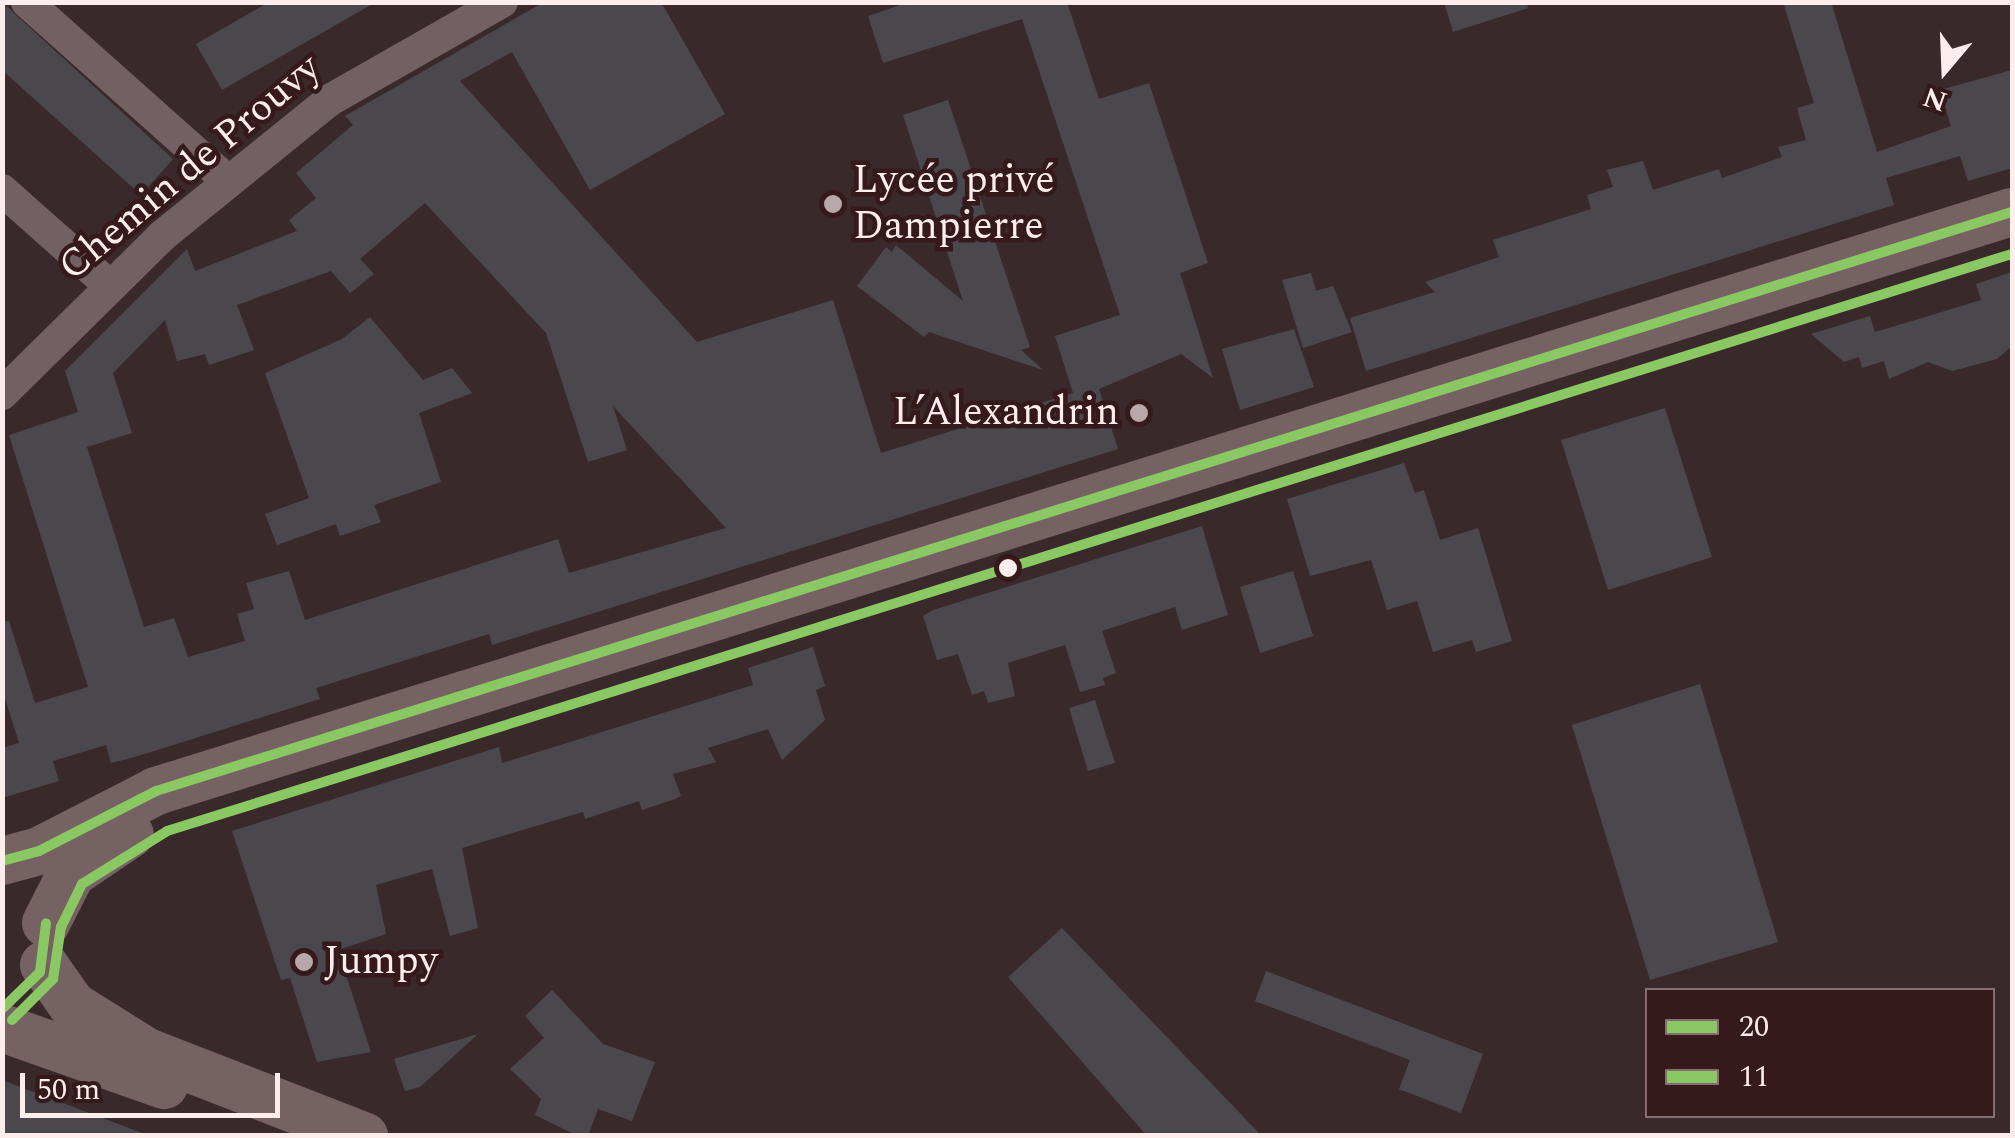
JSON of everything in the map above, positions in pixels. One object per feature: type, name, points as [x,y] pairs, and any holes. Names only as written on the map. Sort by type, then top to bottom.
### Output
[{"type":"main road","points":[[2,861],[39,851],[156,792],[2012,212]]},
{"type":"main road","points":[[2,1009],[28,991],[71,874],[161,817],[2012,238]]},
{"type":"main road","points":[[2,869],[31,891],[45,944],[72,1004],[147,1052],[364,1136]]},
{"type":"main road","points":[[2,1028],[300,1136]]},
{"type":"street","points":[[26,2],[228,181]]},
{"type":"street","name":"Chemin de Prouvy","points":[[2,394],[109,284],[228,181],[330,100],[502,2]]},
{"type":"street","points":[[2,190],[109,284]]},
{"type":"building","points":[[2,2],[173,159],[141,195],[2,70]]},
{"type":"building","points":[[269,2],[376,2],[222,90],[196,44]]},
{"type":"building","points":[[544,2],[661,2],[725,114],[590,190],[512,52],[460,81],[697,342],[833,300],[881,453],[1073,393],[1055,336],[1120,315],[1022,19],[883,63],[868,16],[909,2],[1067,2],[1099,99],[1149,83],[1208,263],[1180,273],[1213,378],[1181,354],[1099,389],[1118,449],[492,645],[489,634],[316,688],[320,699],[135,757],[111,763],[106,745],[53,761],[59,781],[2,798],[2,748],[19,743],[2,689],[2,622],[9,621],[35,703],[88,687],[9,435],[78,412],[65,371],[187,249],[195,271],[297,231],[289,220],[316,198],[296,173],[353,125],[345,116]],"holes":[[[425,203],[546,333],[588,462],[627,450],[613,406],[726,528],[569,573],[558,539],[305,620],[289,571],[246,583],[254,609],[237,614],[245,641],[188,657],[174,618],[144,627],[87,447],[132,433],[113,373],[165,320],[177,361],[205,354],[209,365],[254,350],[237,305],[331,271],[350,293],[374,274],[360,259]]]},
{"type":"building","points":[[1444,2],[1527,2],[1528,8],[1453,32]]},
{"type":"building","points":[[1783,2],[1831,2],[1877,152],[1951,126],[1940,90],[2012,70],[2012,168],[1968,181],[1960,156],[1886,178],[1894,205],[1366,371],[1350,318],[1435,292],[1425,282],[1499,257],[1493,240],[1591,209],[1587,195],[1613,187],[1607,170],[1643,161],[1653,190],[1719,169],[1722,178],[1782,157],[1778,147],[1806,140],[1797,108],[1814,103]]},
{"type":"building","points":[[948,100],[1030,347],[1021,350],[1043,370],[929,332],[924,337],[857,286],[886,247],[892,252],[896,245],[963,301],[903,115]]},
{"type":"building","points":[[2012,272],[2012,346],[1997,359],[1952,371],[1928,362],[1889,379],[1884,361],[1862,368],[1859,357],[1844,362],[1811,334],[1870,316],[1875,332],[1981,300],[1976,284]]},
{"type":"building","points":[[1311,273],[1316,291],[1333,286],[1352,332],[1303,348],[1282,280]]},
{"type":"building","points":[[370,317],[423,380],[452,368],[472,393],[419,413],[441,482],[374,505],[381,522],[340,536],[336,524],[277,545],[265,514],[309,498],[265,373],[342,339]]},
{"type":"building","points":[[1294,329],[1314,387],[1240,410],[1222,349]]},
{"type":"building","points":[[1665,408],[1712,557],[1608,590],[1561,440]]},
{"type":"building","points":[[1404,463],[1415,493],[1424,490],[1440,540],[1478,528],[1512,641],[1476,652],[1472,640],[1433,652],[1417,601],[1387,610],[1371,560],[1310,576],[1287,499]]},
{"type":"building","points":[[1202,526],[1228,615],[1182,630],[1175,607],[1102,631],[1116,673],[1103,678],[1105,685],[1080,692],[1065,645],[1008,663],[1015,696],[988,703],[984,691],[972,695],[958,654],[937,660],[923,616],[933,610]]},
{"type":"building","points":[[1293,571],[1313,636],[1260,653],[1240,587]]},
{"type":"building","points":[[813,647],[825,686],[816,690],[825,720],[782,760],[768,729],[708,748],[716,762],[673,774],[681,796],[675,799],[642,810],[639,801],[585,819],[583,812],[462,848],[478,928],[450,936],[432,869],[376,885],[386,934],[338,950],[371,1052],[317,1062],[290,978],[281,980],[232,831],[499,747],[502,763],[753,685],[748,668]]},
{"type":"building","points":[[1700,684],[1778,942],[1650,980],[1572,725]]},
{"type":"building","points":[[1095,700],[1115,763],[1088,771],[1069,708]]},
{"type":"building","points":[[1062,928],[1262,1136],[1147,1136],[1008,977]]},
{"type":"building","points":[[1266,971],[1483,1054],[1461,1113],[1399,1089],[1410,1060],[1255,1001]]},
{"type":"building","points":[[552,990],[603,1044],[655,1062],[632,1121],[598,1109],[588,1136],[578,1136],[535,1115],[541,1099],[510,1069],[544,1038],[525,1016]]},
{"type":"building","points":[[478,1034],[420,1087],[405,1091],[394,1059]]},
{"type":"building","points":[[2,1080],[142,1133],[142,1136],[2,1136]]},
{"type":"transit line","name":"20","points":[[2,861],[39,851],[156,791],[2012,212]]},
{"type":"transit line","name":"11","points":[[12,1020],[53,979],[61,927],[82,884],[167,831],[2012,254]]},
{"type":"transit line","name":"20","points":[[2,1009],[40,972],[46,923]]},
{"type":"place","name":"Lycée privé Dampierre","points":[[833,204]]},
{"type":"place","name":"L’Alexandrin","points":[[1139,413]]},
{"type":"place","name":"Jumpy","points":[[304,962]]}]
